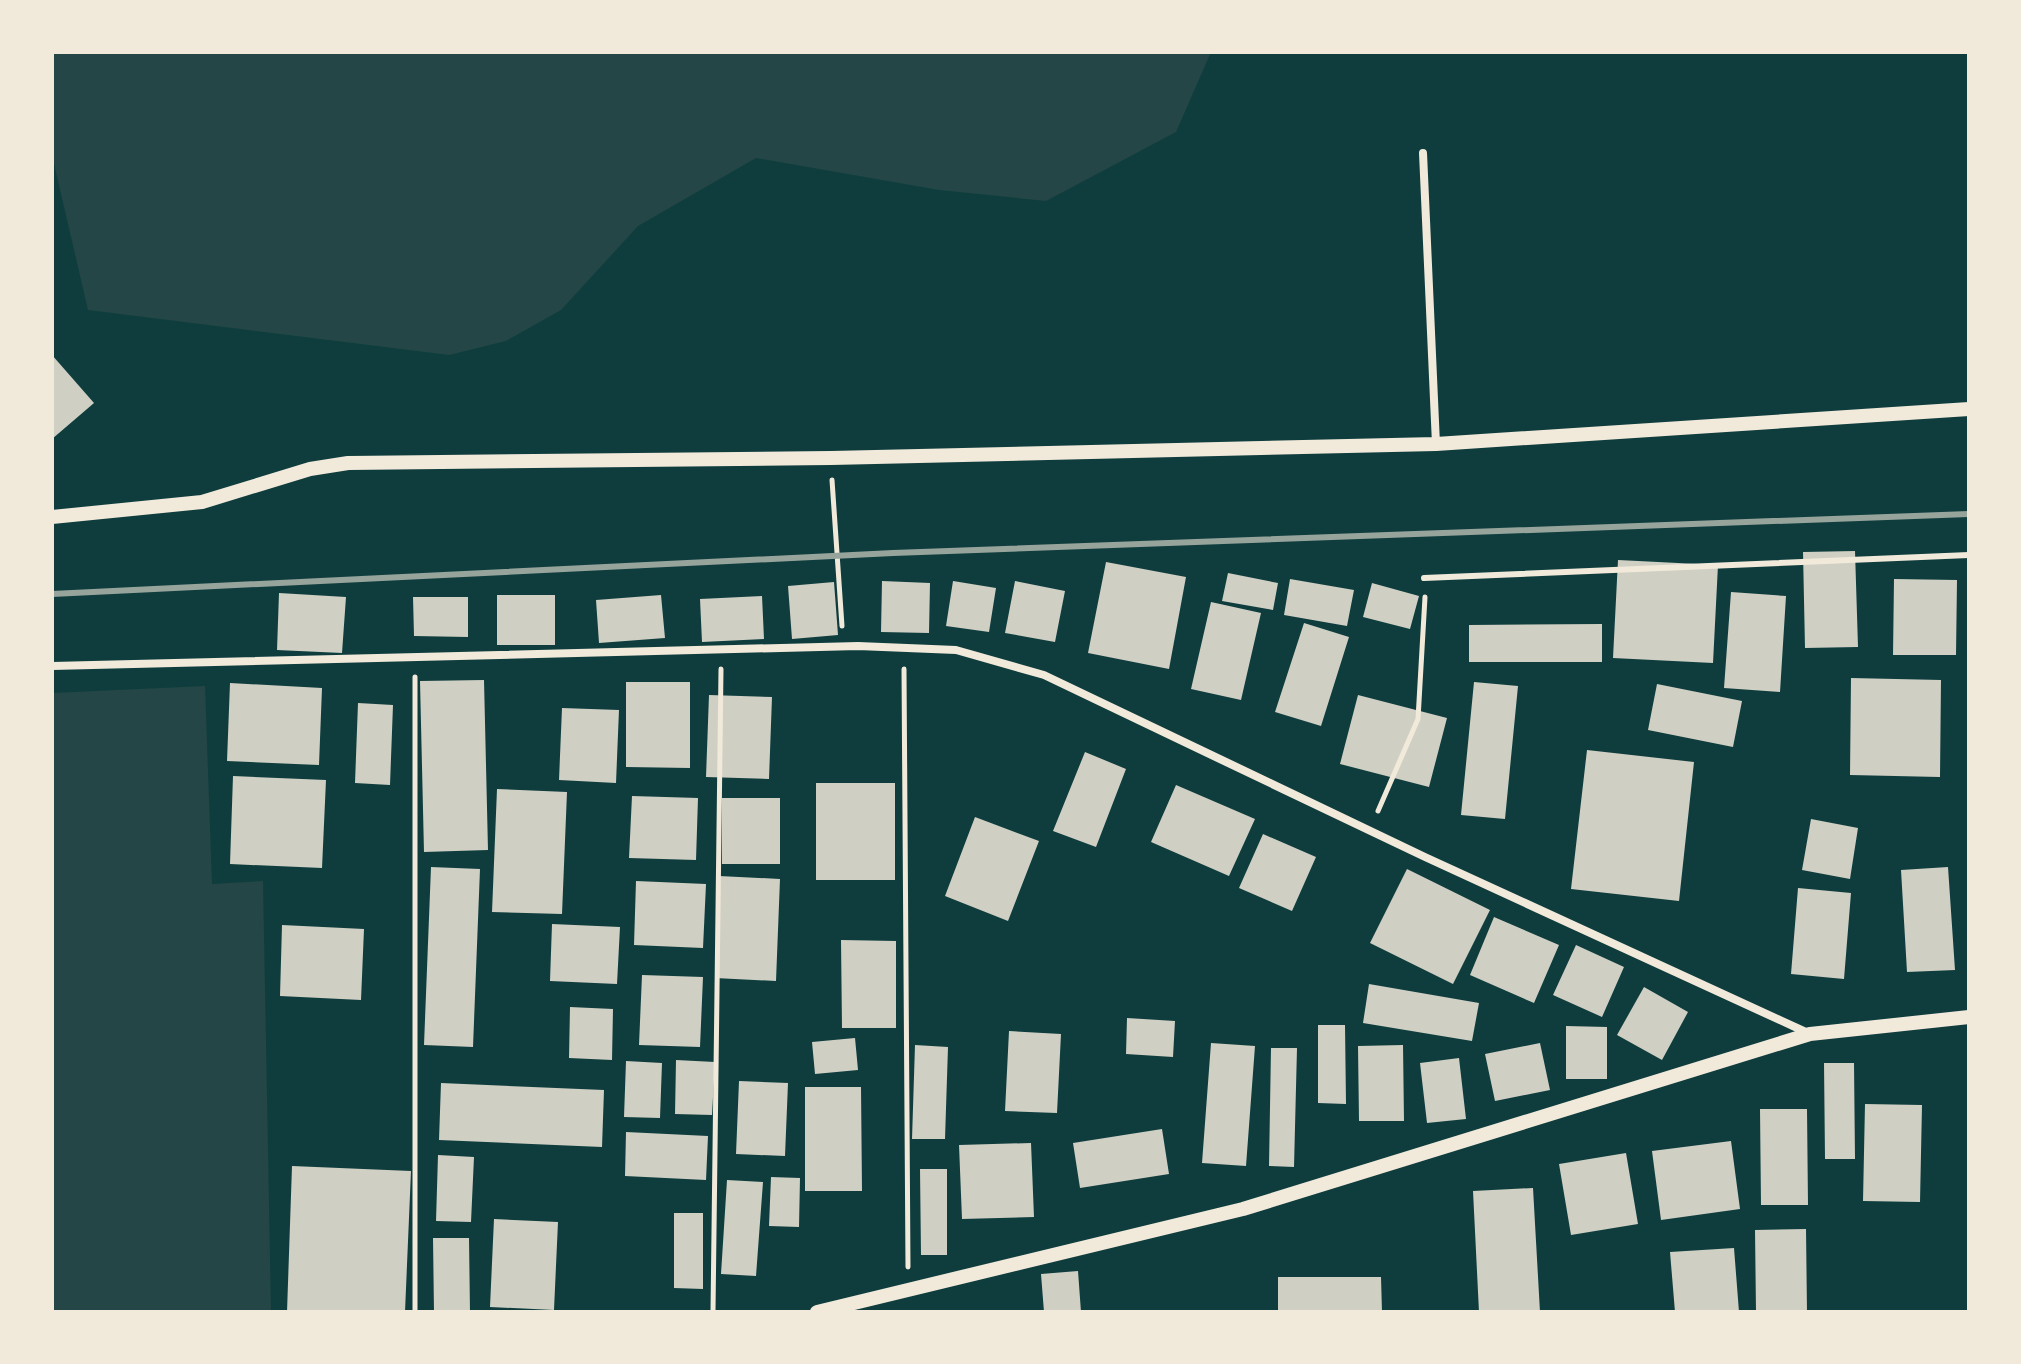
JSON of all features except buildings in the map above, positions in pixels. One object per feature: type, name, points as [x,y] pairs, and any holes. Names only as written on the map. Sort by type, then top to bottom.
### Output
[{"type":"street","points":[[1423,153],[1436,444]]},
{"type":"street","points":[[52,517],[202,502],[310,469],[348,463],[831,458],[1436,444],[1969,409]]},
{"type":"street","points":[[52,666],[721,649],[844,647],[956,650],[1044,675],[1810,1034]]},
{"type":"street","points":[[817,1312],[1243,1209],[1810,1034],[1969,1017]]},
{"type":"lane","points":[[1424,578],[1969,555]]},
{"type":"path","points":[[831,458],[844,647]]},
{"type":"path","points":[[1370,830],[1418,719],[1424,578]]},
{"type":"path","points":[[904,648],[908,1288]]},
{"type":"path","points":[[713,1312],[721,649]]},
{"type":"path","points":[[415,656],[415,1312]]},
{"type":"shaded area","points":[[52,52],[1211,52],[1176,132],[1046,201],[939,190],[756,158],[638,226],[561,310],[506,341],[449,355],[88,310],[52,155]]},
{"type":"shaded area","points":[[205,686],[212,884],[263,881],[271,1312],[52,1312],[52,693]]},
{"type":"railway","points":[[52,594],[893,553],[1969,514]]}]
